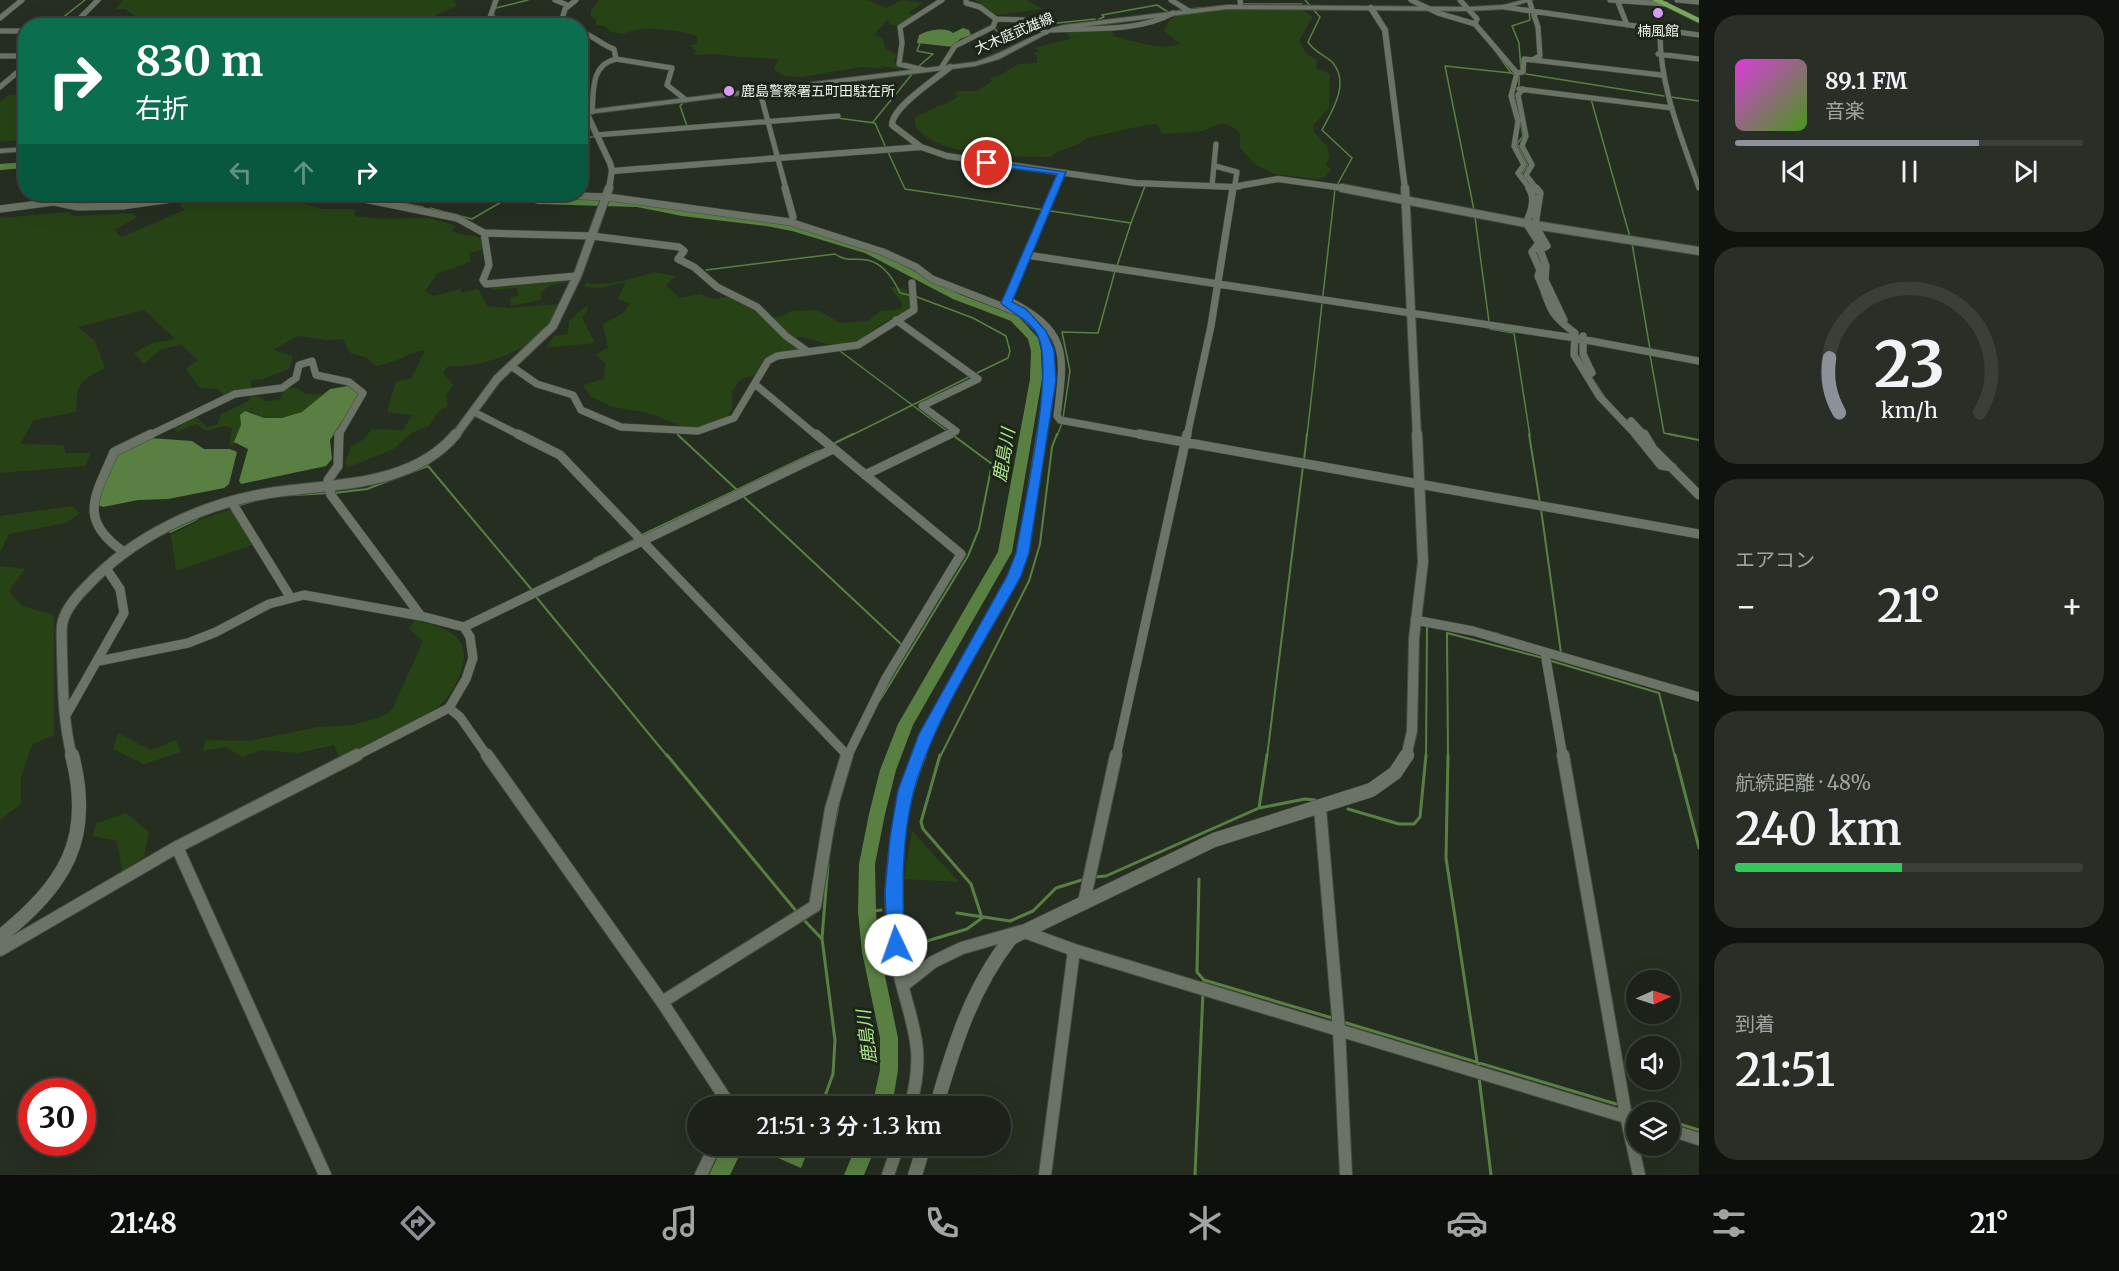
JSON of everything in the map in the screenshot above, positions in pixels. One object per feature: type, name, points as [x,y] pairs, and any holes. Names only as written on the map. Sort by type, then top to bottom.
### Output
[{"type":"highway","points":[[1656,0],[1699,21]]},
{"type":"main road","points":[[1382,0],[1388,8]]},
{"type":"main road","name":"大木庭武雄線","points":[[588,110],[760,92],[988,61],[1050,31],[1240,3],[1313,7],[1468,9],[1504,7],[1529,0]]},
{"type":"main road","points":[[0,151],[18,150]]},
{"type":"street","points":[[0,18],[22,0]]},
{"type":"street","points":[[80,18],[98,0]]},
{"type":"street","points":[[490,18],[496,0]]},
{"type":"street","points":[[555,0],[567,5]]},
{"type":"street","points":[[563,18],[567,5],[576,0]]},
{"type":"street","points":[[924,70],[899,64],[902,43],[900,27],[942,0]]},
{"type":"street","points":[[966,0],[966,3],[980,7],[996,19],[1028,20],[1050,31]]},
{"type":"street","points":[[1171,0],[1189,11]]},
{"type":"street","points":[[1411,0],[1428,9],[1475,24],[1517,74],[1511,96],[1515,103],[1519,133],[1514,146],[1524,165],[1518,173],[1532,192],[1531,224],[1539,243],[1532,252],[1540,270],[1538,276],[1548,298],[1549,309],[1555,318],[1575,333],[1574,355],[1599,396],[1662,465],[1672,467]]},
{"type":"street","points":[[1460,0],[1468,12],[1477,19],[1475,24]]},
{"type":"street","points":[[1529,0],[1534,12],[1540,56],[1534,59]]},
{"type":"street","points":[[1610,0],[1666,4]]},
{"type":"street","points":[[1677,0],[1699,2]]},
{"type":"street","points":[[1618,2],[1627,25]]},
{"type":"street","points":[[1504,7],[1699,35]]},
{"type":"street","points":[[940,1096],[976,987],[993,959],[1011,938],[1223,837],[1371,790],[1395,773],[1407,756],[1412,731],[1423,562],[1406,200],[1385,30],[1371,8]]},
{"type":"street","points":[[0,12],[7,12]]},
{"type":"street","points":[[941,68],[950,50],[962,39],[993,27],[996,19]]},
{"type":"street","points":[[1660,29],[1658,54],[1661,75],[1699,188]]},
{"type":"street","points":[[0,31],[18,31]]},
{"type":"street","points":[[588,33],[593,34],[607,47],[614,49],[615,59]]},
{"type":"street","points":[[1658,54],[1699,59]]},
{"type":"street","points":[[0,56],[18,56]]},
{"type":"street","points":[[588,102],[595,74],[605,62],[615,59],[672,68],[667,85],[686,100]]},
{"type":"street","points":[[1517,74],[1523,72],[1522,60],[1534,59],[1661,75]]},
{"type":"street","points":[[921,147],[892,125],[892,119],[901,107],[950,67]]},
{"type":"street","points":[[0,87],[18,72]]},
{"type":"street","points":[[1515,88],[1672,108]]},
{"type":"street","points":[[1522,89],[1518,95],[1526,136],[1522,146],[1532,165],[1526,175],[1540,196],[1531,224]]},
{"type":"street","points":[[760,92],[793,217]]},
{"type":"street","points":[[0,937],[24,918],[46,894],[64,865],[78,834],[81,798],[65,717],[62,625],[67,609],[79,593],[124,552],[164,528],[231,501],[292,490],[373,481],[420,463],[454,439],[497,378],[555,324],[576,276],[606,201],[612,171],[588,115]]},
{"type":"street","points":[[597,135],[838,116]]},
{"type":"street","points":[[1212,186],[1216,144]]},
{"type":"street","points":[[612,171],[921,147],[968,160],[1135,183],[1236,187],[1278,179],[1340,187],[1531,224],[1699,251]]},
{"type":"street","points":[[1084,902],[1218,283],[1236,187],[1236,172],[1215,166]]},
{"type":"street","points":[[1022,314],[1022,311],[1006,303],[1062,172]]},
{"type":"street","points":[[588,200],[790,222],[883,252],[916,267],[932,279],[1022,314],[1036,324],[1049,350],[1050,370],[1029,523],[1014,576],[927,734],[906,790],[898,837],[893,891],[897,963],[919,1036],[921,1056],[919,1080],[914,1096]]},
{"type":"street","points":[[0,209],[54,202],[78,207],[122,206],[157,201]]},
{"type":"street","points":[[374,201],[458,218],[484,233],[592,236],[684,249],[678,259],[680,262],[694,267],[717,287],[757,307],[786,336],[807,351]]},
{"type":"street","points":[[1531,224],[1546,241],[1547,246],[1539,250],[1546,264],[1544,278],[1556,300],[1557,312],[1581,333],[1585,340],[1583,349],[1585,361],[1607,396],[1641,430],[1653,449],[1699,495]]},
{"type":"street","points":[[484,233],[489,265],[483,280],[486,284],[576,276]]},
{"type":"street","points":[[1027,255],[1585,340],[1699,361]]},
{"type":"street","points":[[511,366],[537,384],[573,395],[581,410],[588,414],[631,429],[663,428],[690,432],[734,418],[756,385],[768,361],[777,356],[858,345],[914,309],[912,283]]},
{"type":"street","points":[[1008,300],[1031,311],[1049,325],[1056,335],[1063,365],[1057,416],[1064,421],[1699,534]]},
{"type":"street","points":[[865,475],[956,431],[922,406],[978,379],[896,320]]},
{"type":"street","points":[[124,552],[114,544],[96,521],[92,503],[114,452],[235,394],[282,388],[292,382],[299,365],[303,362],[315,364],[316,375],[349,382],[363,393],[337,437],[338,466],[328,480],[331,495],[421,616]]},
{"type":"street","points":[[662,1002],[815,906],[823,854],[847,755],[867,713],[962,554],[756,385]]},
{"type":"street","points":[[474,412],[560,456],[847,755]]},
{"type":"street","points":[[99,661],[154,652],[188,642],[215,632],[289,595],[317,596],[421,616],[464,627],[833,449]]},
{"type":"street","points":[[231,501],[289,595]]},
{"type":"street","points":[[65,717],[99,661],[124,613],[125,602],[120,588],[106,568]]},
{"type":"street","points":[[1418,621],[1473,631],[1546,658],[1699,697]]},
{"type":"street","points":[[0,950],[177,847],[449,708],[462,689],[474,655],[474,643],[464,627]]},
{"type":"street","points":[[1546,658],[1628,1102]]},
{"type":"street","points":[[449,708],[460,717],[662,1002],[724,1096]]},
{"type":"street","points":[[1320,808],[1338,1014],[1346,1175]]},
{"type":"street","points":[[177,847],[325,1175]]},
{"type":"street","points":[[904,985],[933,962],[962,948],[1022,931],[1074,950],[1626,1116]]},
{"type":"street","points":[[1045,1175],[1074,950]]},
{"type":"street","points":[[1680,1133],[1699,1139]]},
{"type":"street","points":[[701,1175],[710,1156]]},
{"type":"street","points":[[888,1175],[895,1156]]},
{"type":"street","points":[[915,1175],[921,1156]]},
{"type":"street","points":[[1636,1156],[1639,1175]]},
{"type":"shaded area","points":[[123,0],[453,0],[457,6],[436,15],[434,18],[137,18],[125,9],[116,9]]},
{"type":"shaded area","points":[[599,0],[868,0],[886,8],[902,0],[923,3],[908,13],[917,15],[899,26],[888,24],[890,21],[887,20],[874,35],[882,38],[886,49],[897,55],[893,62],[904,66],[900,69],[880,66],[883,69],[862,67],[801,77],[785,76],[773,69],[779,59],[692,54],[697,52],[690,45],[697,44],[697,36],[690,34],[649,29],[639,29],[624,34],[611,32],[605,26],[596,25],[596,19],[591,17],[591,11]]},
{"type":"shaded area","points":[[975,0],[1026,0],[1043,9],[997,15]]},
{"type":"shaded area","points":[[1229,8],[1297,9],[1312,17],[1299,41],[1307,54],[1317,60],[1316,68],[1330,74],[1329,108],[1313,125],[1313,131],[1327,146],[1330,158],[1325,164],[1331,169],[1325,177],[1317,179],[1275,174],[1256,165],[1240,148],[1240,133],[1233,127],[1222,124],[1203,131],[1162,134],[1157,124],[1139,126],[1088,137],[1079,144],[1055,153],[1051,157],[997,155],[958,150],[926,136],[915,126],[915,118],[959,96],[955,95],[957,91],[976,91],[993,81],[988,78],[996,77],[1019,64],[1037,63],[1037,56],[1033,54],[1040,51],[1034,48],[1071,39],[1067,33],[1112,29],[1113,36],[1147,44],[1172,46],[1180,44],[1164,31],[1170,19],[1180,14]]},
{"type":"shaded area","points":[[963,28],[969,30],[971,35],[960,39],[953,47],[917,43],[919,35],[928,31],[942,29],[953,33]]},
{"type":"shaded area","points":[[8,95],[18,95],[18,141],[0,142],[0,102]]},
{"type":"shaded area","points":[[184,201],[294,201],[323,209],[355,209],[354,216],[428,218],[440,221],[456,226],[451,231],[483,239],[481,250],[470,253],[470,262],[437,274],[425,291],[434,296],[461,289],[461,293],[478,289],[487,306],[510,308],[559,304],[548,327],[526,345],[487,362],[448,366],[443,373],[453,385],[446,395],[448,406],[439,411],[429,426],[411,433],[394,449],[349,467],[345,463],[351,446],[363,440],[372,429],[403,430],[412,415],[387,412],[396,381],[411,379],[425,350],[375,366],[366,357],[350,353],[343,339],[327,340],[298,336],[273,350],[293,356],[289,369],[263,379],[251,380],[252,390],[225,397],[218,389],[200,388],[186,369],[198,360],[181,345],[161,349],[144,364],[134,353],[153,343],[175,339],[144,310],[78,327],[95,341],[105,368],[90,376],[79,388],[76,412],[34,420],[20,444],[63,445],[66,453],[91,453],[85,466],[0,473],[0,218],[69,212],[73,216],[132,213],[137,217],[115,230],[121,237],[185,210],[179,204]]},
{"type":"shaded area","points":[[653,272],[676,276],[666,285],[679,298],[700,294],[714,299],[729,296],[748,304],[763,316],[772,318],[783,316],[791,311],[817,310],[841,323],[868,321],[880,311],[900,309],[903,305],[890,287],[906,289],[912,304],[910,310],[848,344],[829,344],[797,337],[798,349],[776,354],[763,362],[755,375],[741,379],[732,391],[732,410],[726,418],[698,428],[686,428],[649,413],[612,407],[590,396],[583,385],[604,379],[605,364],[596,354],[608,348],[603,324],[622,314],[630,304],[618,299],[626,282],[601,288],[585,287],[585,283],[620,282]]},
{"type":"shaded area","points":[[569,278],[568,282],[551,285],[541,292],[541,300],[511,306],[510,298],[519,295],[516,288],[493,290],[489,287]]},
{"type":"shaded area","points":[[586,306],[588,310],[582,317],[595,343],[546,348],[554,336],[568,334],[569,321]]},
{"type":"shaded area","points":[[348,386],[358,393],[357,398],[330,440],[332,459],[326,466],[241,484],[239,481],[248,449],[234,442],[241,425],[240,415],[245,411],[264,418],[282,418],[302,412],[330,389]]},
{"type":"shaded area","points":[[285,388],[298,388],[305,394],[322,394],[312,406],[296,415],[270,418],[260,417],[250,411],[240,415],[241,425],[235,444],[229,447],[232,428],[224,426],[207,431],[196,424],[177,432],[172,427],[196,417],[207,427],[218,424],[220,415],[249,401],[252,394],[267,401],[280,400]]},
{"type":"shaded area","points":[[150,438],[192,441],[204,449],[230,449],[237,452],[229,484],[224,488],[168,499],[138,500],[103,507],[98,505],[98,495],[116,456]]},
{"type":"shaded area","points":[[72,506],[80,513],[66,523],[9,534],[0,552],[0,516]]},
{"type":"shaded area","points":[[232,509],[252,545],[176,571],[171,535],[202,519]]},
{"type":"shaded area","points":[[0,566],[25,569],[9,591],[22,606],[54,615],[54,735],[32,745],[21,777],[21,804],[0,820]]},
{"type":"shaded area","points":[[416,620],[451,633],[462,645],[464,653],[463,663],[453,690],[442,703],[421,718],[340,758],[334,745],[298,753],[262,750],[242,757],[226,747],[202,751],[206,740],[249,741],[318,727],[353,725],[380,717],[392,710],[423,641],[408,628]]},
{"type":"shaded area","points":[[118,733],[151,750],[176,740],[181,752],[144,764],[113,749]]},
{"type":"shaded area","points":[[126,813],[149,832],[144,857],[122,871],[117,841],[92,836],[97,823]]},
{"type":"shaded area","points":[[912,831],[959,882],[904,879]]},
{"type":"shaded area","points":[[718,1156],[739,1156],[730,1175],[709,1175]]},
{"type":"shaded area","points":[[774,1156],[806,1156],[801,1168]]},
{"type":"waterway","points":[[62,18],[85,0]]},
{"type":"waterway","points":[[496,8],[528,0]]},
{"type":"waterway","points":[[1305,0],[1320,17],[1308,42],[1333,63],[1340,80],[1338,97],[1322,130],[1352,158],[1335,189],[1307,436]]},
{"type":"waterway","points":[[1244,4],[1302,4]]},
{"type":"waterway","points":[[1099,19],[1104,17],[1102,15],[1157,5],[1168,12],[1182,10]]},
{"type":"waterway","points":[[1188,9],[1235,5]]},
{"type":"waterway","points":[[1521,71],[1519,43],[1512,26],[1530,20],[1529,12]]},
{"type":"waterway","points":[[493,13],[494,18]]},
{"type":"waterway","points":[[1039,25],[1095,19]]},
{"type":"waterway","points":[[994,28],[1003,37],[1038,29]]},
{"type":"waterway","points":[[919,66],[933,54],[917,51],[920,43]]},
{"type":"waterway","points":[[1494,49],[1511,73]]},
{"type":"waterway","points":[[1474,210],[1445,66],[1511,73]]},
{"type":"waterway","points":[[873,122],[913,73]]},
{"type":"waterway","points":[[1511,73],[1519,76],[1519,90],[1514,97],[1519,114]]},
{"type":"waterway","points":[[1526,74],[1664,96]]},
{"type":"waterway","points":[[1671,97],[1699,101]]},
{"type":"waterway","points":[[1591,99],[1630,237]]},
{"type":"waterway","points":[[683,103],[680,106],[687,126]]},
{"type":"waterway","points":[[837,118],[875,123],[886,148]]},
{"type":"waterway","points":[[1520,120],[1523,136],[1517,144],[1528,166],[1522,173],[1523,176]]},
{"type":"waterway","points":[[588,137],[593,137]]},
{"type":"waterway","points":[[888,152],[905,189],[1131,223]]},
{"type":"waterway","name":"鹿島川","points":[[0,167],[18,166]]},
{"type":"waterway","points":[[1131,223],[1145,186]]},
{"type":"waterway","points":[[430,208],[472,219],[503,201]]},
{"type":"waterway","name":"鹿島川","points":[[538,201],[637,204],[682,213],[794,228],[868,251],[957,297],[1015,319],[1033,338],[1036,351],[1036,379],[1005,552],[906,724],[888,770],[867,864],[867,912],[871,952],[889,1038],[889,1070],[884,1096]]},
{"type":"waterway","points":[[398,202],[423,207]]},
{"type":"waterway","points":[[1475,217],[1490,329],[1514,333],[1530,436]]},
{"type":"waterway","points":[[1117,266],[1131,223]]},
{"type":"waterway","points":[[1632,243],[1650,349]]},
{"type":"waterway","points":[[706,270],[835,254],[843,258],[873,262],[883,268],[900,293],[909,295]]},
{"type":"waterway","points":[[1063,418],[1070,371],[1062,332],[1098,333],[1115,271]]},
{"type":"waterway","points":[[917,297],[973,318],[1006,336],[1010,351],[1008,358],[977,373]]},
{"type":"waterway","points":[[840,351],[912,405]]},
{"type":"waterway","points":[[1650,355],[1664,433],[1677,436]]},
{"type":"waterway","points":[[1590,375],[1605,398]]},
{"type":"waterway","points":[[912,405],[971,376]]},
{"type":"waterway","points":[[850,436],[912,405]]},
{"type":"waterway","points":[[912,405],[947,431]]},
{"type":"waterway","points":[[1057,436],[1062,423]]},
{"type":"waterway","points":[[833,444],[853,434]]},
{"type":"waterway","points":[[940,757],[1029,581],[1040,544],[1052,447],[1057,434]]},
{"type":"waterway","points":[[1304,460],[1307,434]]},
{"type":"waterway","points":[[1529,434],[1540,503]]},
{"type":"waterway","points":[[1669,434],[1699,440]]},
{"type":"waterway","points":[[678,435],[736,489]]},
{"type":"waterway","points":[[880,700],[968,556],[979,529],[992,464],[954,436]]},
{"type":"waterway","points":[[642,535],[818,451]]},
{"type":"waterway","points":[[334,493],[367,489],[428,466],[532,590]]},
{"type":"waterway","points":[[1267,757],[1303,466]]},
{"type":"waterway","points":[[295,495],[328,493]]},
{"type":"waterway","points":[[744,497],[901,644]]},
{"type":"waterway","points":[[239,505],[254,501]]},
{"type":"waterway","points":[[1541,509],[1561,653]]},
{"type":"waterway","points":[[170,532],[197,519]]},
{"type":"waterway","points":[[594,559],[634,540]]},
{"type":"waterway","points":[[537,598],[668,757]]},
{"type":"waterway","points":[[1428,619],[1499,634]]},
{"type":"waterway","points":[[1426,757],[1427,625]]},
{"type":"waterway","points":[[1448,756],[1447,633],[1543,658]]},
{"type":"waterway","points":[[1548,660],[1659,693],[1675,757]]},
{"type":"waterway","points":[[667,755],[797,912]]},
{"type":"waterway","points":[[940,755],[921,822],[923,829],[971,884],[982,917]]},
{"type":"waterway","points":[[1259,808],[1267,755]]},
{"type":"waterway","points":[[1348,809],[1399,824],[1414,824],[1420,817],[1426,755]]},
{"type":"waterway","points":[[1675,755],[1699,848]]},
{"type":"waterway","points":[[1448,756],[1446,858],[1477,1062]]},
{"type":"waterway","points":[[1259,808],[1305,799],[1315,800]]},
{"type":"waterway","points":[[834,826],[838,805]]},
{"type":"waterway","points":[[1094,877],[1106,876],[1259,808]]},
{"type":"waterway","points":[[825,1096],[833,1074],[835,1040],[822,938],[828,864]]},
{"type":"waterway","points":[[982,917],[1010,921],[1033,911],[1056,888],[1085,879]]},
{"type":"waterway","points":[[1199,879],[1197,972],[1203,979]]},
{"type":"waterway","points":[[867,912],[881,910]]},
{"type":"waterway","points":[[957,913],[982,917]]},
{"type":"waterway","points":[[907,947],[967,929],[982,917]]},
{"type":"waterway","points":[[803,919],[821,938]]},
{"type":"waterway","points":[[871,952],[886,951]]},
{"type":"waterway","points":[[1204,984],[1204,980],[1332,1018]]},
{"type":"waterway","points":[[1195,1175],[1203,992]]},
{"type":"waterway","points":[[1343,1022],[1477,1062]]},
{"type":"waterway","points":[[1477,1062],[1616,1104]]},
{"type":"waterway","points":[[1477,1062],[1478,1068]]},
{"type":"waterway","points":[[1479,1077],[1491,1175]]},
{"type":"waterway","points":[[1680,1124],[1699,1130]]},
{"type":"waterway","name":"鹿島川","points":[[854,1175],[862,1156]]},
{"type":"place","name":"楠風館","points":[[1658,13]]},
{"type":"place","name":"鹿島警察署五町田駐在所","points":[[729,91]]},
{"type":"route","points":[[896,945],[893,891],[898,837],[906,790],[927,734],[1014,576],[1029,523],[1050,380],[1049,350],[1042,333],[1036,324],[1022,314],[1022,311],[1006,303],[1062,172],[987,163]]}]
